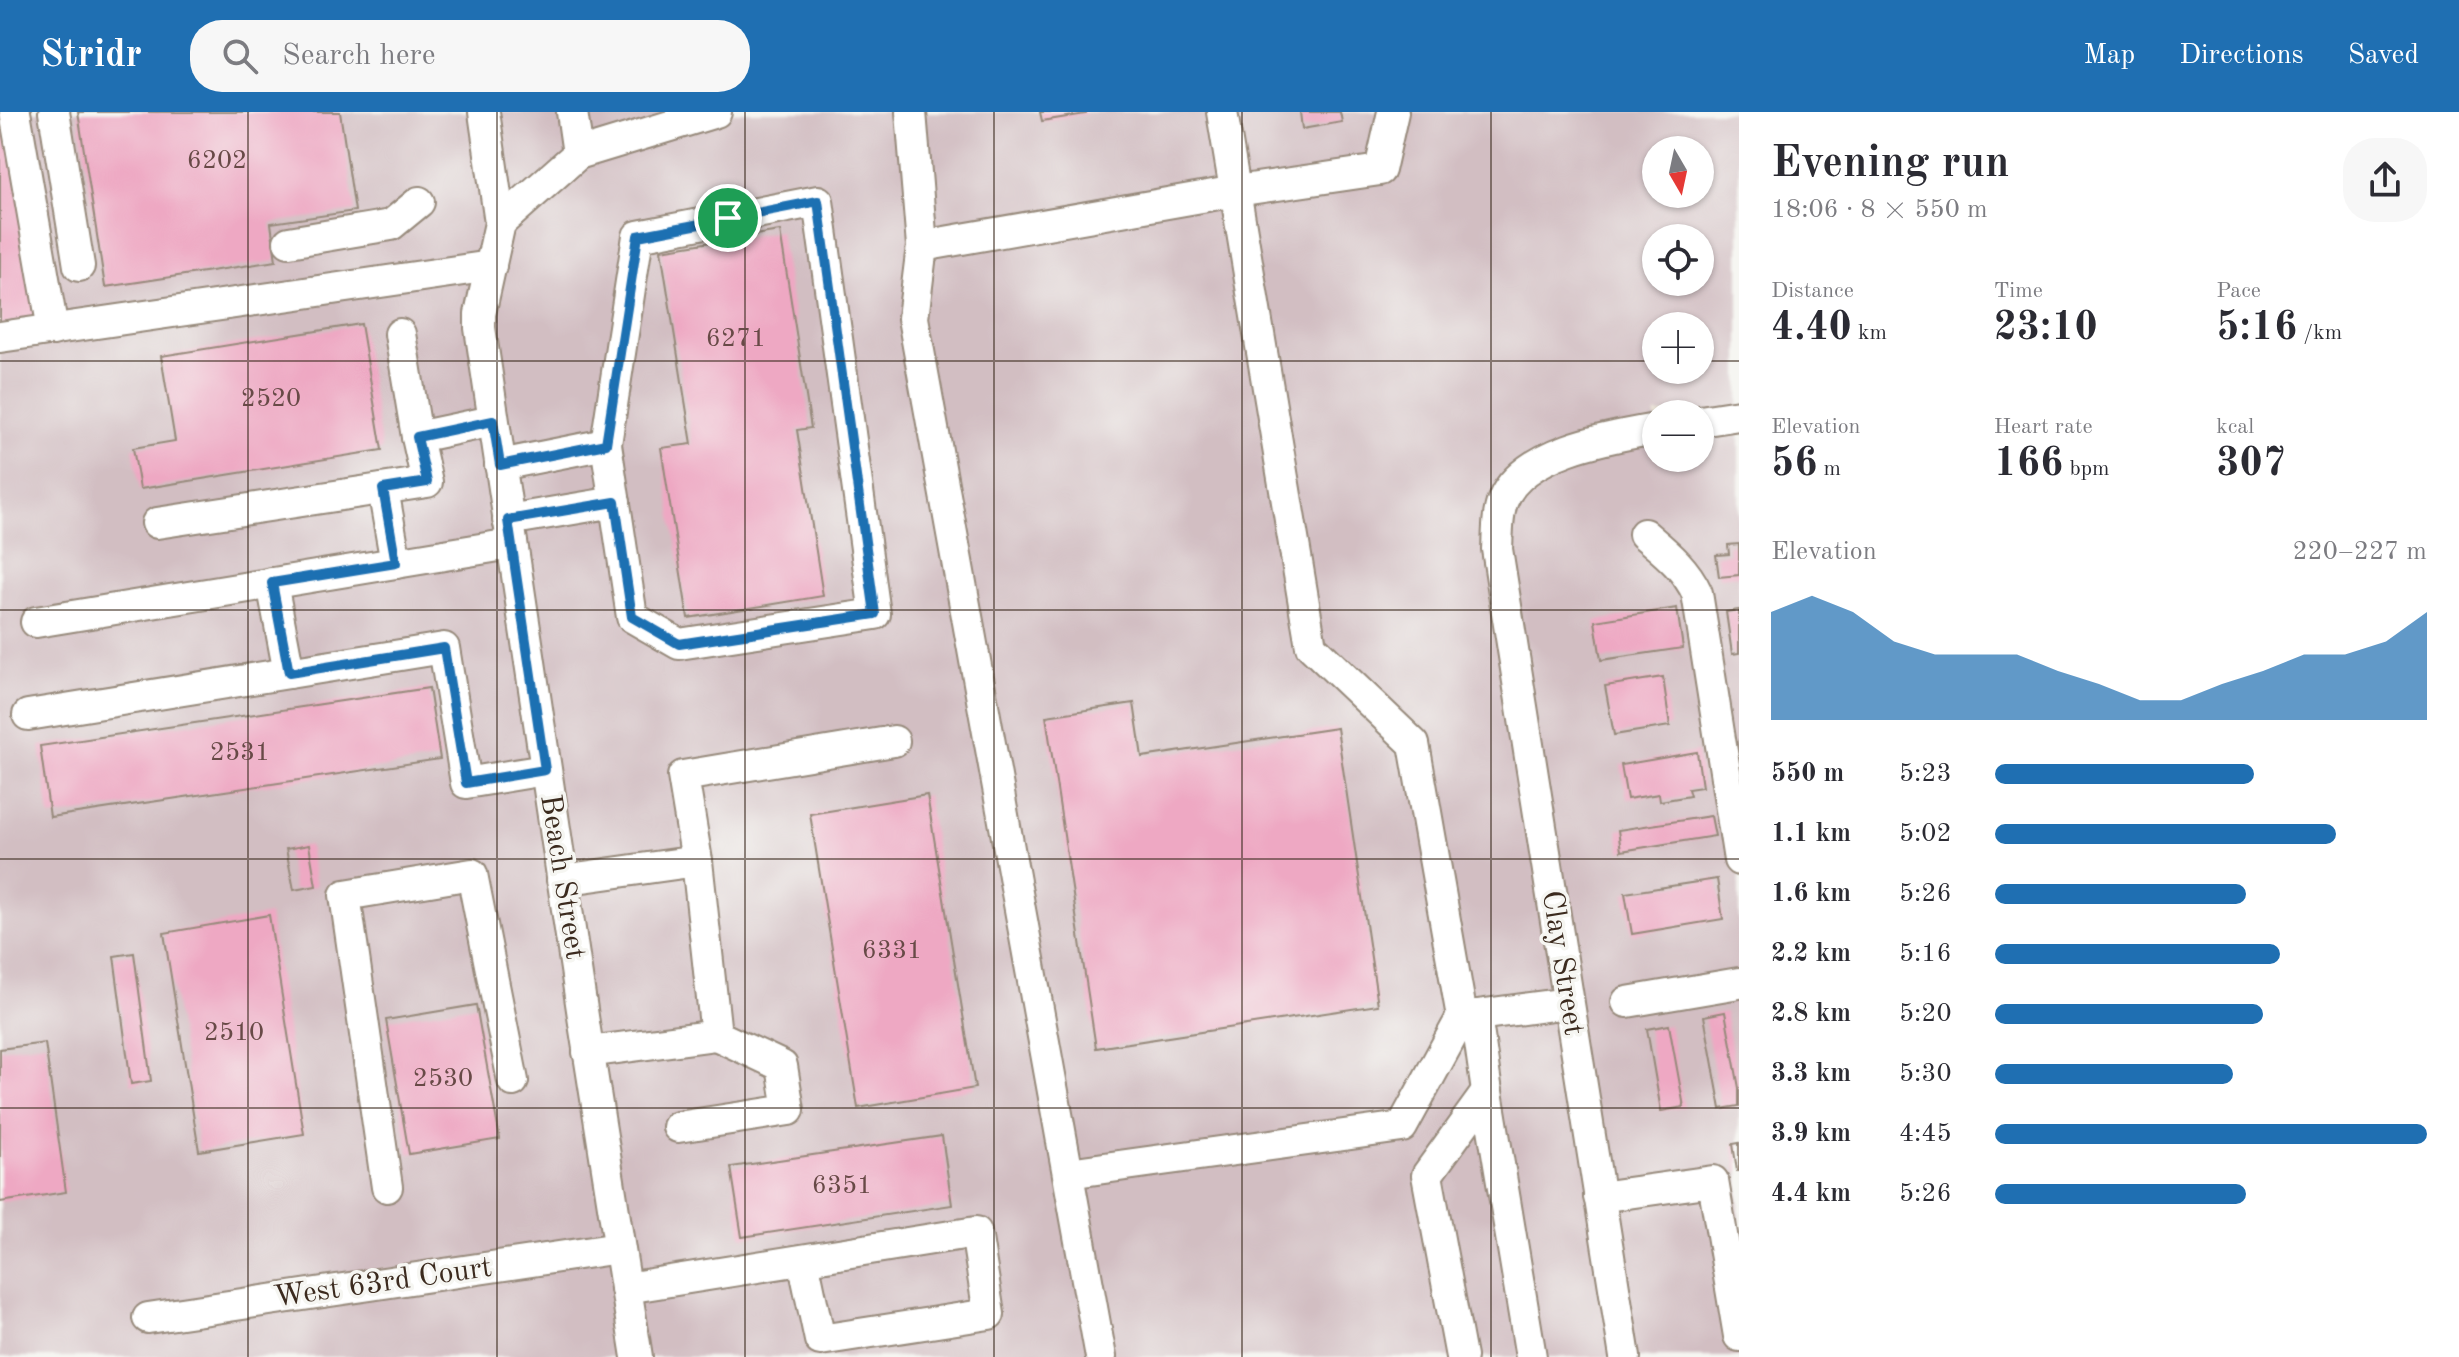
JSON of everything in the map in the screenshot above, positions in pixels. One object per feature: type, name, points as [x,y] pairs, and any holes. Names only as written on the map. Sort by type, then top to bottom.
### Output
[{"type":"street","points":[[15,112],[53,330]]},
{"type":"street","points":[[54,112],[79,266]]},
{"type":"street","name":"Beach Street","points":[[484,112],[500,223],[480,314],[480,328],[588,1052],[637,1357]]},
{"type":"street","points":[[572,112],[578,154]]},
{"type":"street","points":[[500,223],[578,154],[716,112]]},
{"type":"street","points":[[911,112],[922,246],[913,318],[1101,1357]]},
{"type":"street","points":[[1222,112],[1311,646],[1414,744],[1487,1092],[1531,1357]]},
{"type":"street","points":[[922,246],[1236,191],[1380,170],[1393,112]]},
{"type":"street","points":[[818,201],[875,614],[679,644],[632,617],[606,444],[638,236],[818,201]]},
{"type":"street","points":[[289,242],[391,225],[419,202]]},
{"type":"street","points":[[0,337],[491,266]]},
{"type":"street","points":[[157,523],[427,482],[400,334]]},
{"type":"street","points":[[1714,419],[1739,415]]},
{"type":"street","points":[[417,437],[493,421]]},
{"type":"street","name":"Clay Street","points":[[1625,1357],[1499,569],[1500,511],[1504,497],[1537,464],[1581,445],[1642,432]]},
{"type":"street","points":[[500,465],[606,444]]},
{"type":"street","points":[[383,489],[396,563]]},
{"type":"street","points":[[36,622],[396,563],[615,502]]},
{"type":"street","points":[[1644,534],[1684,569],[1697,593],[1739,860]]},
{"type":"street","points":[[272,583],[289,673]]},
{"type":"street","points":[[28,715],[444,648],[466,783],[545,770]]},
{"type":"street","points":[[716,1035],[697,861],[683,776],[894,741]]},
{"type":"street","points":[[562,880],[697,861]]},
{"type":"street","points":[[387,1187],[345,895],[472,874],[513,1081]]},
{"type":"street","points":[[1627,1002],[1739,983]]},
{"type":"street","points":[[1469,1016],[1568,1003]]},
{"type":"street","points":[[1068,1173],[1402,1127],[1469,1016]]},
{"type":"street","points":[[588,1052],[716,1035],[782,1066],[789,1110],[678,1127]]},
{"type":"street","points":[[1461,1357],[1427,1175],[1487,1092]]},
{"type":"street","points":[[1599,1197],[1713,1181],[1739,1336]]},
{"type":"street","points":[[626,1288],[976,1232],[989,1314],[820,1340],[803,1260]]},
{"type":"street","name":"West 63rd Court","points":[[148,1318],[619,1248]]},
{"type":"shaded area","points":[[0,112],[1739,112],[1739,1357],[0,1357]]},
{"type":"building","points":[[0,112],[6,112],[38,318],[0,324]]},
{"type":"building","points":[[78,112],[340,112],[355,211],[271,223],[276,261],[105,287]]},
{"type":"building","points":[[1040,112],[1086,112],[1086,114],[1042,121]]},
{"type":"building","points":[[1300,112],[1340,112],[1342,122],[1302,129]]},
{"type":"building","points":[[780,231],[811,428],[797,430],[823,596],[688,618],[661,448],[692,444],[661,250]]},
{"type":"building","points":[[361,324],[382,450],[140,489],[133,448],[175,441],[161,356]]},
{"type":"building","points":[[1739,544],[1739,575],[1719,577],[1716,555],[1729,554],[1728,545]]},
{"type":"building","points":[[1677,608],[1683,648],[1601,660],[1595,621]]},
{"type":"building","points":[[1739,610],[1739,653],[1732,654],[1726,612]]},
{"type":"building","points":[[1663,677],[1670,726],[1614,735],[1605,686]]},
{"type":"building","points":[[429,688],[440,759],[50,817],[40,746]]},
{"type":"building","points":[[1134,703],[1142,757],[1337,728],[1378,1005],[1096,1048],[1046,716]]},
{"type":"building","points":[[1697,752],[1702,787],[1688,789],[1690,796],[1660,801],[1659,794],[1627,799],[1621,765]]},
{"type":"building","points":[[927,795],[975,1088],[858,1108],[810,814]]},
{"type":"building","points":[[1711,816],[1715,836],[1621,851],[1618,830]]},
{"type":"building","points":[[309,845],[316,886],[294,890],[286,849]]},
{"type":"building","points":[[1717,879],[1723,919],[1632,934],[1625,893]]},
{"type":"building","points":[[269,915],[304,1134],[199,1151],[164,933]]},
{"type":"building","points":[[134,953],[151,1081],[131,1084],[114,956]]},
{"type":"building","points":[[476,1005],[500,1139],[409,1154],[386,1020]]},
{"type":"building","points":[[1725,1012],[1739,1088],[1739,1106],[1721,1109],[1704,1016]]},
{"type":"building","points":[[1669,1025],[1684,1107],[1661,1111],[1647,1029]]},
{"type":"building","points":[[45,1043],[66,1192],[0,1202],[0,1049]]},
{"type":"building","points":[[942,1136],[952,1205],[742,1237],[731,1167]]},
{"type":"building","points":[[1739,1143],[1739,1171],[1737,1171],[1733,1144]]},
{"type":"route","points":[[818,201],[875,614],[679,644],[632,617],[615,502],[508,520],[545,770],[466,783],[444,648],[289,673],[272,583],[396,563],[383,489],[427,482],[417,437],[493,421],[500,465],[606,444],[638,236],[728,218],[818,201]]}]
